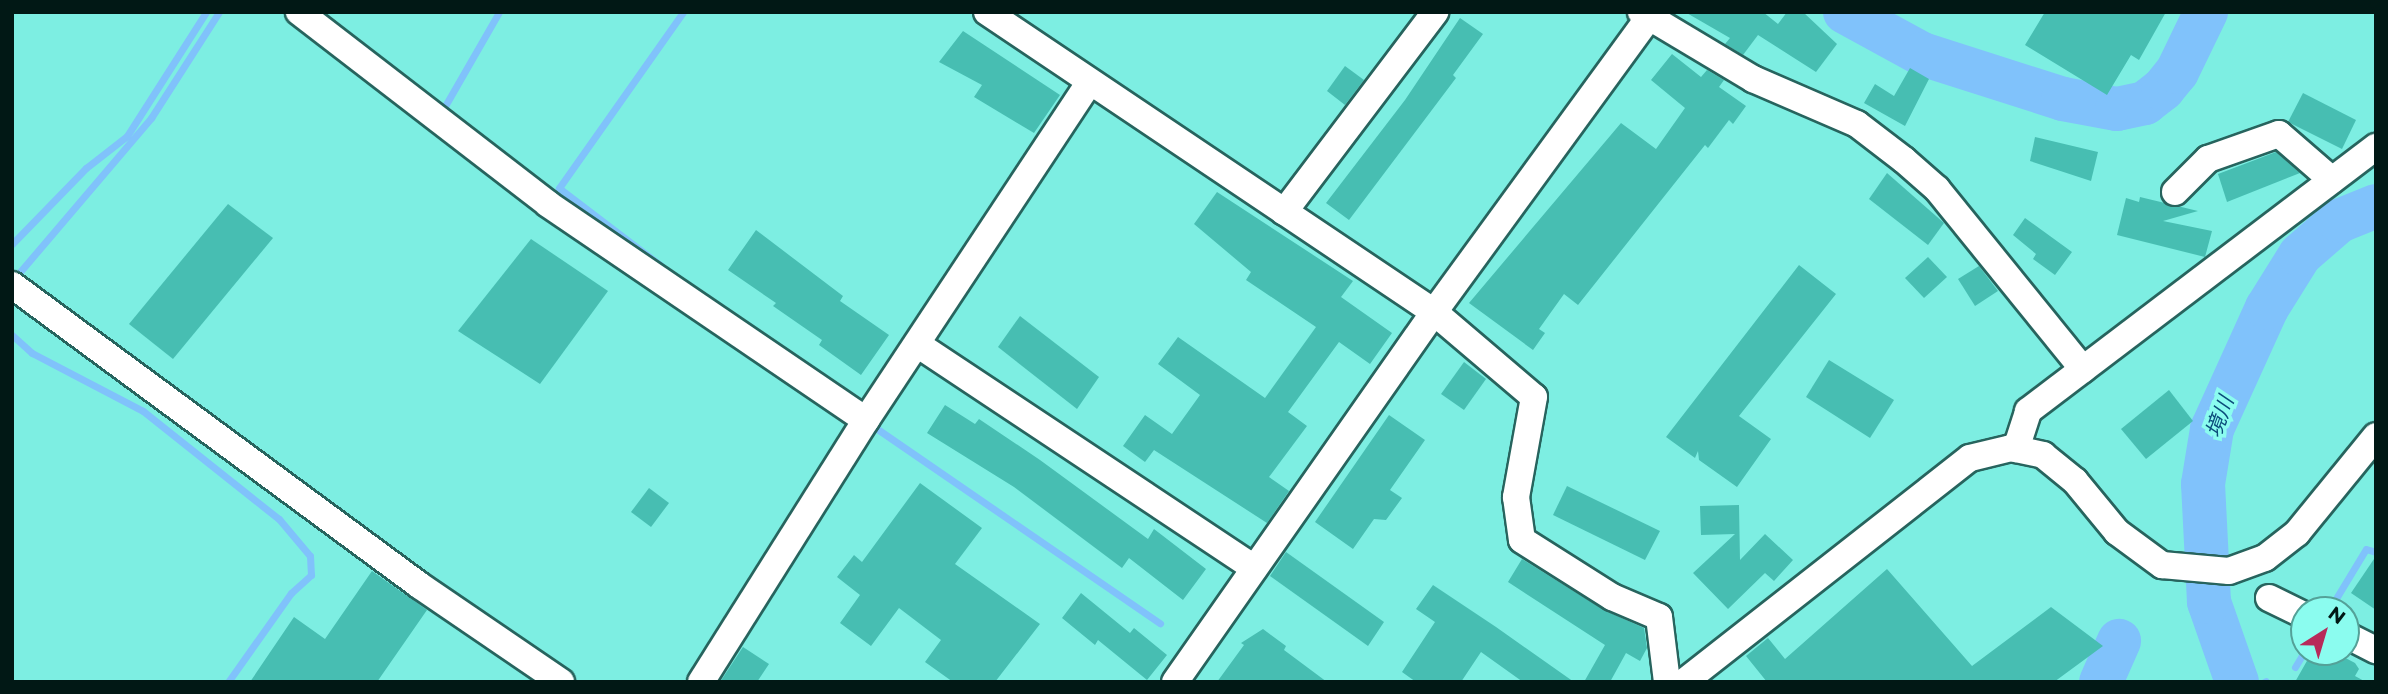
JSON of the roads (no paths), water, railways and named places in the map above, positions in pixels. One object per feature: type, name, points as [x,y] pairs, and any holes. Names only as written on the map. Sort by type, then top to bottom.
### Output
[{"type":"street","points":[[299,12],[548,204],[866,420]]},
{"type":"street","points":[[988,12],[1434,312],[1534,397],[1516,497],[1522,540],[1612,597],[1659,617],[1667,682]]},
{"type":"street","points":[[1284,212],[1435,12]]},
{"type":"street","points":[[1175,682],[1434,312],[1648,14],[1753,79],[1857,124],[1904,160],[1937,189],[2083,369]]},
{"type":"street","points":[[701,682],[866,420],[1090,82]]},
{"type":"street","points":[[2175,192],[2208,159],[2279,134],[2332,180]]},
{"type":"street","points":[[2016,449],[2028,411],[2376,146]]},
{"type":"street","points":[[12,285],[418,585],[561,682]]},
{"type":"street","points":[[916,344],[1254,568]]},
{"type":"street","points":[[1684,682],[1970,457],[2016,449],[2054,461],[2117,532],[2162,565],[2183,570],[2229,570],[2249,565],[2297,533],[2376,436]]},
{"type":"street","points":[[2269,598],[2290,608]]},
{"type":"street","points":[[2360,642],[2376,650]]},
{"type":"waterway","points":[[12,244],[86,168],[127,136],[206,12]]},
{"type":"waterway","points":[[19,273],[151,118],[219,12]]},
{"type":"waterway","points":[[445,106],[499,12]]},
{"type":"waterway","points":[[660,265],[559,188],[683,12]]},
{"type":"waterway","name":"境川","points":[[1845,12],[1922,54],[2063,99],[2117,109],[2145,103],[2163,89],[2177,72],[2206,12]]},
{"type":"waterway","name":"境川","points":[[2237,682],[2209,602],[2203,484],[2212,429],[2267,308],[2300,255],[2339,221],[2376,206]]},
{"type":"waterway","points":[[12,335],[32,353],[143,411],[279,519],[310,556],[311,575],[291,593],[228,682]]},
{"type":"waterway","points":[[870,424],[1160,623]]},
{"type":"waterway","points":[[2337,596],[2366,549],[2376,552]]},
{"type":"waterway","name":"境川","points":[[2101,682],[2119,641]]}]
